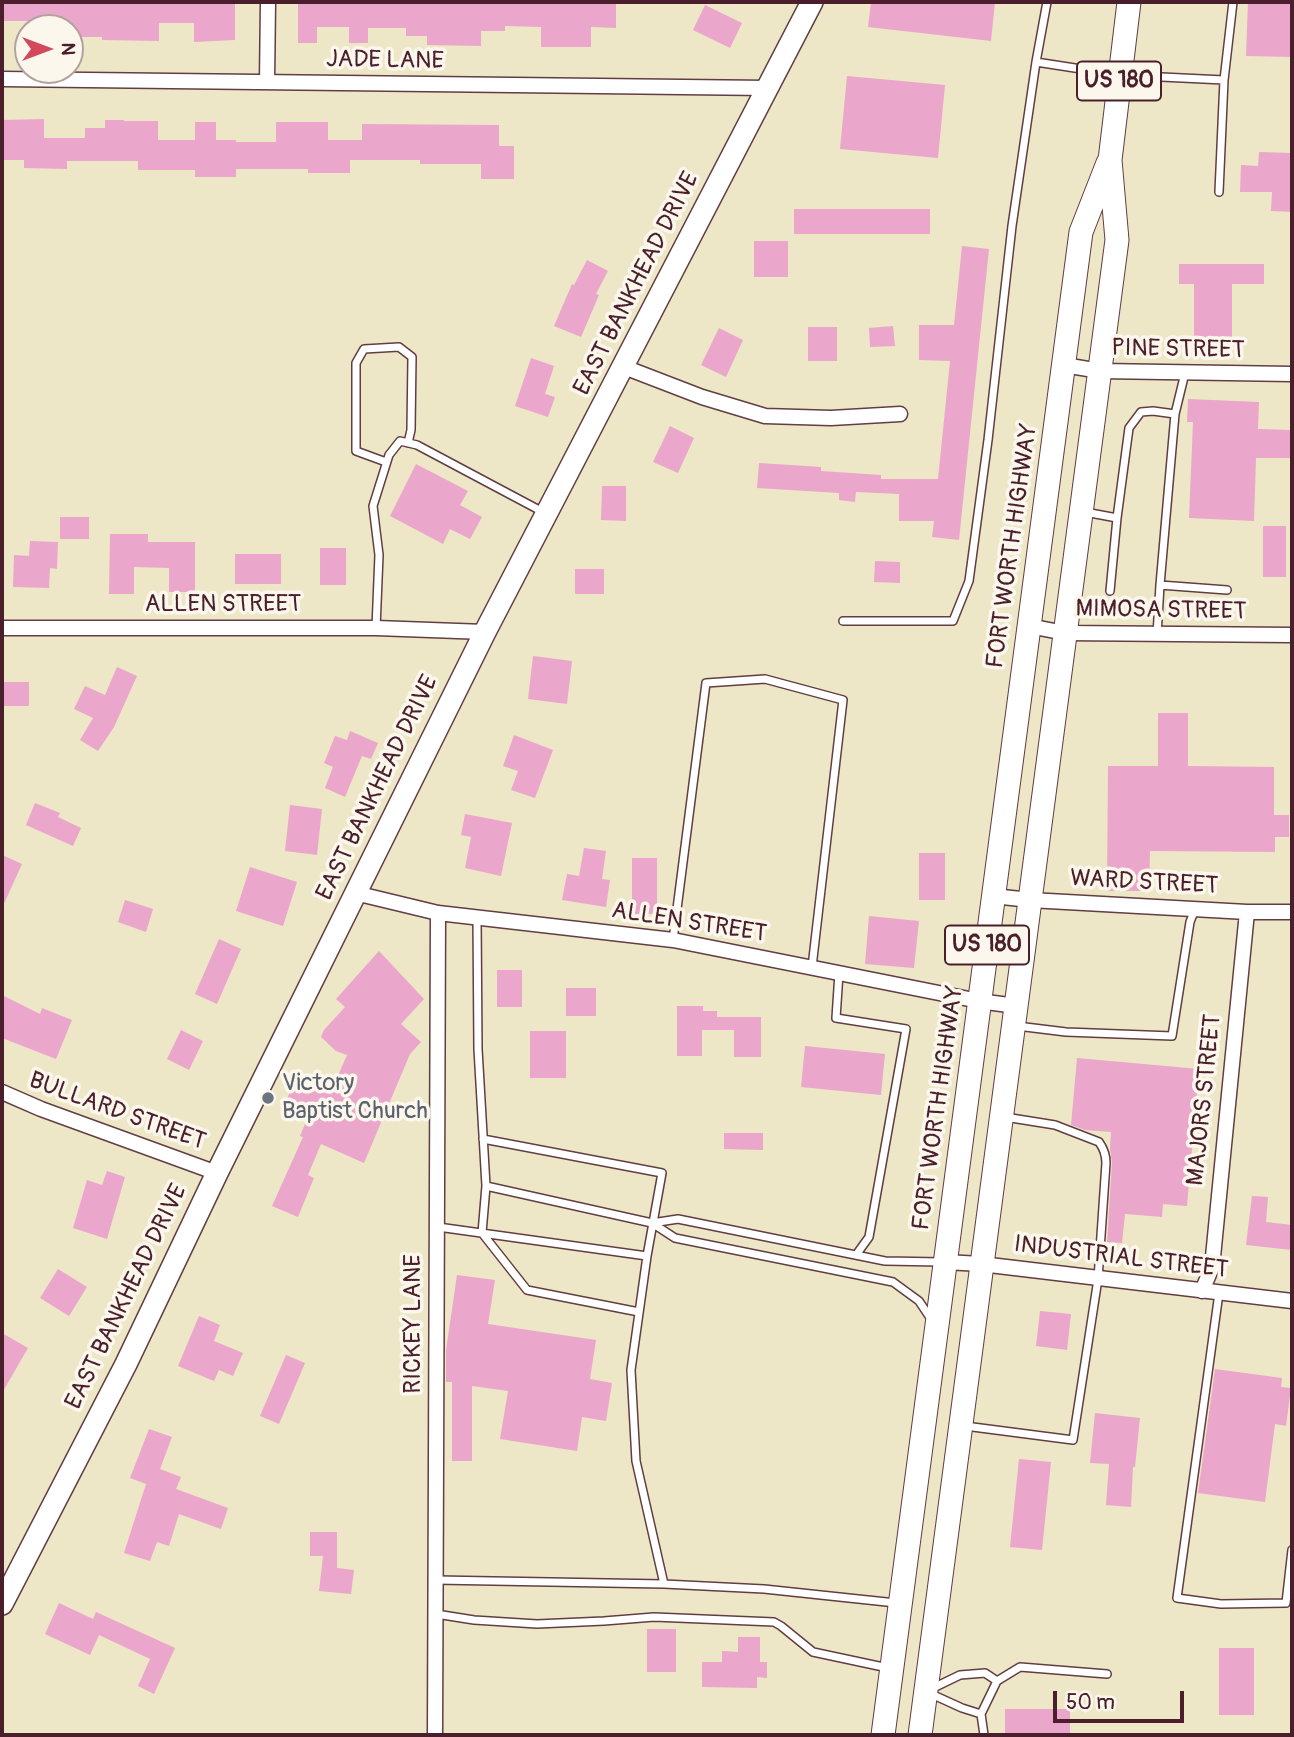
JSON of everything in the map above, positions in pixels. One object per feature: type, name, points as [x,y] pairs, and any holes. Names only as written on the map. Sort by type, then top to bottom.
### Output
[{"type":"main road","name":"FORT WORTH HIGHWAY","points":[[920,1735],[1117,240],[1110,160],[1129,2]]},
{"type":"main road","name":"FORT WORTH HIGHWAY","points":[[883,1735],[1081,232],[1110,160]]},
{"type":"main road","points":[[890,1678],[925,1691]]},
{"type":"street","points":[[267,82],[268,2]]},
{"type":"street","name":"EAST BANKHEAD DRIVE","points":[[2,1604],[126,1364],[216,1173],[485,632],[812,2]]},
{"type":"street","name":"JADE LANE","points":[[2,79],[768,88]]},
{"type":"street","name":"PINE STREET","points":[[1064,365],[1100,371],[1292,374]]},
{"type":"street","points":[[624,367],[702,397],[765,416],[831,418],[900,414]]},
{"type":"street","name":"MIMOSA STREET","points":[[1029,626],[1065,633],[1292,635]]},
{"type":"street","name":"ALLEN STREET","points":[[2,628],[376,628],[485,632]]},
{"type":"street","name":"ALLEN STREET","points":[[355,893],[438,913],[673,940],[979,1001],[1014,1016]]},
{"type":"street","name":"WARD STREET","points":[[993,896],[1247,912],[1292,912]]},
{"type":"street","name":"MAJORS STREET","points":[[1202,1291],[1212,1267],[1247,912]]},
{"type":"street","name":"RICKEY LANE","points":[[435,1735],[438,913]]},
{"type":"street","name":"BULLARD STREET","points":[[2,1093],[216,1173]]},
{"type":"street","name":"INDUSTRIAL STREET","points":[[945,1262],[1292,1301]]},
{"type":"lane","points":[[843,621],[953,621],[970,581],[1012,226],[1047,2]]},
{"type":"lane","points":[[1219,192],[1224,80],[1233,2]]},
{"type":"lane","points":[[1036,62],[1120,75],[1224,80]]},
{"type":"lane","points":[[386,463],[356,451],[356,363],[364,349],[399,347],[412,357],[411,430],[408,443]]},
{"type":"lane","points":[[1157,635],[1175,414],[1185,372]]},
{"type":"lane","points":[[1110,592],[1129,428],[1141,412],[1175,414]]},
{"type":"lane","points":[[376,628],[379,555],[373,506],[389,455],[400,442],[417,445],[547,514]]},
{"type":"lane","points":[[1081,512],[1117,518]]},
{"type":"lane","points":[[1160,584],[1227,590]]},
{"type":"lane","points":[[673,940],[706,683],[765,679],[844,700],[812,967]]},
{"type":"lane","points":[[1014,1016],[1066,1032],[1172,1036],[1190,922],[1195,909]]},
{"type":"lane","points":[[477,918],[478,1048],[486,1186],[482,1233],[527,1290],[639,1312]]},
{"type":"lane","points":[[839,972],[836,1018],[906,1029],[869,1237],[856,1255]]},
{"type":"lane","points":[[960,1426],[1073,1440],[1098,1279],[1106,1163],[1102,1147],[1099,1142],[1055,1125],[1001,1117]]},
{"type":"lane","points":[[483,1139],[662,1173],[652,1223],[631,1370],[636,1461],[664,1584]]},
{"type":"lane","points":[[486,1186],[652,1223],[675,1238],[893,1282],[919,1301],[936,1325]]},
{"type":"lane","points":[[652,1223],[678,1219],[885,1261],[945,1262]]},
{"type":"lane","points":[[438,1227],[647,1256]]},
{"type":"lane","points":[[1219,1293],[1177,1598],[1221,1604],[1286,1603],[1292,1550]]},
{"type":"lane","points":[[436,1580],[664,1584],[764,1589],[900,1604]]},
{"type":"lane","points":[[436,1614],[474,1620],[537,1624],[654,1617],[774,1622],[813,1652],[890,1678]]},
{"type":"lane","points":[[984,1735],[981,1714],[997,1681],[1020,1667],[1107,1674]]},
{"type":"lane","points":[[925,1691],[960,1675],[985,1673],[997,1681]]},
{"type":"lane","points":[[925,1691],[981,1714]]},
{"type":"building","points":[[2,2],[235,2],[235,40],[194,42],[194,23],[159,23],[159,41],[84,37],[84,14],[14,14],[14,21],[2,21]]},
{"type":"building","points":[[298,2],[616,2],[616,28],[591,27],[591,47],[541,47],[541,27],[505,26],[505,31],[481,31],[481,46],[427,45],[427,36],[406,36],[406,28],[368,28],[368,43],[349,43],[349,27],[317,27],[317,43],[298,43]]},
{"type":"building","points":[[871,2],[995,2],[991,41],[868,27]]},
{"type":"building","points":[[1248,2],[1292,2],[1292,57],[1246,56]]},
{"type":"building","points":[[705,5],[742,23],[730,48],[693,30]]},
{"type":"building","points":[[847,76],[945,85],[938,158],[840,149]]},
{"type":"building","points":[[44,119],[44,138],[85,138],[85,128],[105,128],[105,120],[124,120],[158,121],[158,140],[195,140],[195,122],[216,122],[216,140],[236,142],[276,142],[276,122],[328,122],[328,140],[362,140],[362,124],[499,125],[499,146],[514,146],[514,179],[481,179],[481,164],[420,164],[420,160],[350,160],[350,173],[308,173],[308,169],[236,169],[236,177],[195,177],[195,170],[138,170],[138,161],[67,161],[67,169],[24,168],[24,160],[2,160],[2,120]]},
{"type":"building","points":[[1259,152],[1292,153],[1292,212],[1271,211],[1272,192],[1240,192],[1241,165],[1258,166]]},
{"type":"building","points":[[794,209],[930,209],[930,234],[794,234]]},
{"type":"building","points":[[754,241],[788,241],[788,277],[754,277]]},
{"type":"building","points":[[962,246],[989,249],[959,540],[932,537],[934,521],[899,521],[899,494],[856,492],[855,502],[839,500],[839,493],[757,488],[759,463],[821,467],[821,471],[881,475],[881,479],[938,479],[950,361],[919,360],[919,325],[954,325]]},
{"type":"building","points":[[587,260],[608,271],[596,294],[599,295],[581,337],[554,326],[572,284],[574,285]]},
{"type":"building","points":[[1179,264],[1264,264],[1264,284],[1232,284],[1232,351],[1194,351],[1194,284],[1179,284]]},
{"type":"building","points":[[893,326],[895,346],[870,347],[869,328]]},
{"type":"building","points":[[808,327],[837,327],[837,361],[808,361]]},
{"type":"building","points":[[719,328],[743,340],[726,377],[701,365]]},
{"type":"building","points":[[531,358],[554,366],[545,394],[555,397],[548,417],[515,406]]},
{"type":"building","points":[[1188,399],[1259,402],[1258,429],[1292,430],[1292,458],[1256,458],[1254,521],[1189,518],[1193,422],[1187,422]]},
{"type":"building","points":[[670,426],[694,438],[678,473],[653,462]]},
{"type":"building","points":[[416,464],[468,491],[460,505],[482,517],[470,539],[450,529],[443,544],[390,516]]},
{"type":"building","points":[[602,486],[626,486],[626,521],[601,520]]},
{"type":"building","points":[[60,517],[89,517],[89,539],[60,539]]},
{"type":"building","points":[[1263,526],[1286,526],[1286,577],[1263,577]]},
{"type":"building","points":[[110,534],[148,534],[148,542],[195,542],[195,592],[169,592],[169,568],[134,567],[134,594],[109,594]]},
{"type":"building","points":[[30,541],[58,542],[57,569],[50,568],[49,588],[13,587],[14,555],[29,556]]},
{"type":"building","points":[[320,548],[346,548],[346,585],[320,585]]},
{"type":"building","points":[[235,554],[281,554],[281,584],[235,584]]},
{"type":"building","points":[[875,561],[900,562],[900,583],[874,582]]},
{"type":"building","points":[[575,569],[604,569],[604,594],[575,594]]},
{"type":"building","points":[[533,656],[572,661],[567,704],[528,699]]},
{"type":"building","points":[[117,667],[137,676],[114,727],[98,751],[80,740],[93,718],[74,709],[85,686],[105,695]]},
{"type":"building","points":[[2,682],[29,682],[29,706],[2,706]]},
{"type":"building","points":[[1158,713],[1188,713],[1188,766],[1274,767],[1274,815],[1289,815],[1289,837],[1275,837],[1275,852],[1150,851],[1149,891],[1107,891],[1108,766],[1158,766]]},
{"type":"building","points":[[350,731],[378,743],[371,759],[362,756],[345,797],[325,788],[333,767],[324,763],[335,736],[347,740]]},
{"type":"building","points":[[514,735],[553,750],[535,798],[511,790],[518,771],[503,766]]},
{"type":"building","points":[[35,803],[60,813],[58,817],[81,828],[73,846],[26,825]]},
{"type":"building","points":[[290,805],[322,809],[317,855],[285,851]]},
{"type":"building","points":[[465,814],[512,823],[501,876],[465,868],[471,837],[461,835]]},
{"type":"building","points":[[584,848],[606,851],[602,879],[610,880],[606,907],[562,900],[567,874],[579,876]]},
{"type":"building","points":[[919,853],[945,853],[945,900],[919,900]]},
{"type":"building","points":[[2,855],[22,864],[2,908]]},
{"type":"building","points":[[632,858],[657,858],[657,914],[632,914]]},
{"type":"building","points":[[250,867],[297,882],[283,926],[236,911]]},
{"type":"building","points":[[125,900],[153,909],[146,932],[118,922]]},
{"type":"building","points":[[869,916],[919,921],[914,968],[865,964]]},
{"type":"building","points":[[219,939],[241,949],[217,1004],[195,994]]},
{"type":"building","points":[[379,951],[424,999],[401,1024],[421,1042],[410,1054],[364,1163],[321,1144],[308,1175],[314,1178],[298,1217],[272,1206],[303,1137],[300,1136],[311,1110],[287,1099],[295,1080],[330,1094],[347,1055],[336,1051],[321,1037],[345,1007],[336,999]]},
{"type":"building","points":[[497,970],[522,970],[522,1007],[497,1007]]},
{"type":"building","points":[[566,988],[596,988],[596,1016],[566,1016]]},
{"type":"building","points":[[2,995],[40,1014],[42,1008],[72,1020],[56,1059],[2,1038]]},
{"type":"building","points":[[677,1006],[703,1006],[703,1011],[717,1011],[717,1017],[761,1017],[761,1057],[734,1057],[734,1030],[702,1030],[702,1056],[677,1056]]},
{"type":"building","points":[[181,1030],[203,1041],[189,1070],[167,1059]]},
{"type":"building","points":[[530,1031],[566,1031],[566,1078],[530,1078]]},
{"type":"building","points":[[805,1046],[885,1054],[881,1095],[801,1087]]},
{"type":"building","points":[[1077,1058],[1199,1069],[1187,1206],[1163,1204],[1162,1217],[1125,1214],[1122,1243],[1107,1242],[1112,1163],[1111,1132],[1085,1130],[1071,1125]]},
{"type":"building","points":[[724,1133],[763,1133],[763,1150],[724,1149]]},
{"type":"building","points":[[107,1171],[125,1177],[107,1239],[73,1228],[87,1180],[102,1185]]},
{"type":"building","points":[[1252,1196],[1268,1197],[1266,1222],[1292,1225],[1292,1250],[1246,1245]]},
{"type":"building","points":[[58,1269],[87,1287],[69,1316],[40,1298]]},
{"type":"building","points":[[457,1275],[495,1280],[488,1324],[596,1340],[590,1379],[612,1383],[606,1421],[582,1417],[577,1451],[500,1439],[508,1391],[472,1386],[472,1461],[452,1461],[452,1382],[446,1382],[446,1350]]},
{"type":"building","points":[[1040,1311],[1071,1314],[1067,1350],[1036,1346]]},
{"type":"building","points":[[199,1316],[220,1325],[214,1341],[243,1353],[233,1376],[219,1370],[214,1381],[178,1366]]},
{"type":"building","points":[[2,1333],[28,1348],[2,1393]]},
{"type":"building","points":[[286,1355],[305,1363],[279,1424],[260,1416]]},
{"type":"building","points":[[1215,1369],[1282,1378],[1281,1387],[1291,1388],[1286,1426],[1275,1424],[1265,1502],[1198,1493]]},
{"type":"building","points":[[1095,1413],[1140,1418],[1131,1507],[1106,1505],[1109,1464],[1090,1463]]},
{"type":"building","points":[[149,1429],[172,1437],[160,1469],[181,1477],[176,1489],[228,1508],[221,1529],[179,1514],[169,1546],[157,1542],[150,1561],[124,1553],[146,1484],[130,1478]]},
{"type":"building","points":[[1019,1459],[1051,1462],[1042,1550],[1010,1547]]},
{"type":"building","points":[[310,1532],[337,1532],[337,1568],[354,1570],[351,1594],[319,1591],[323,1556],[310,1556]]},
{"type":"building","points":[[59,1603],[93,1619],[96,1612],[175,1648],[154,1694],[138,1686],[150,1659],[99,1635],[90,1655],[45,1634]]},
{"type":"building","points":[[647,1629],[676,1629],[676,1672],[647,1672]]},
{"type":"building","points":[[738,1637],[760,1637],[760,1662],[767,1662],[767,1678],[757,1677],[757,1688],[702,1687],[702,1662],[722,1662],[722,1651],[738,1652]]},
{"type":"building","points":[[1219,1648],[1254,1648],[1254,1715],[1219,1715]]},
{"type":"building","points":[[1005,1709],[1070,1709],[1070,1735],[1005,1735]]},
{"type":"place","name":"Victory Baptist Church","points":[[268,1098]]}]
